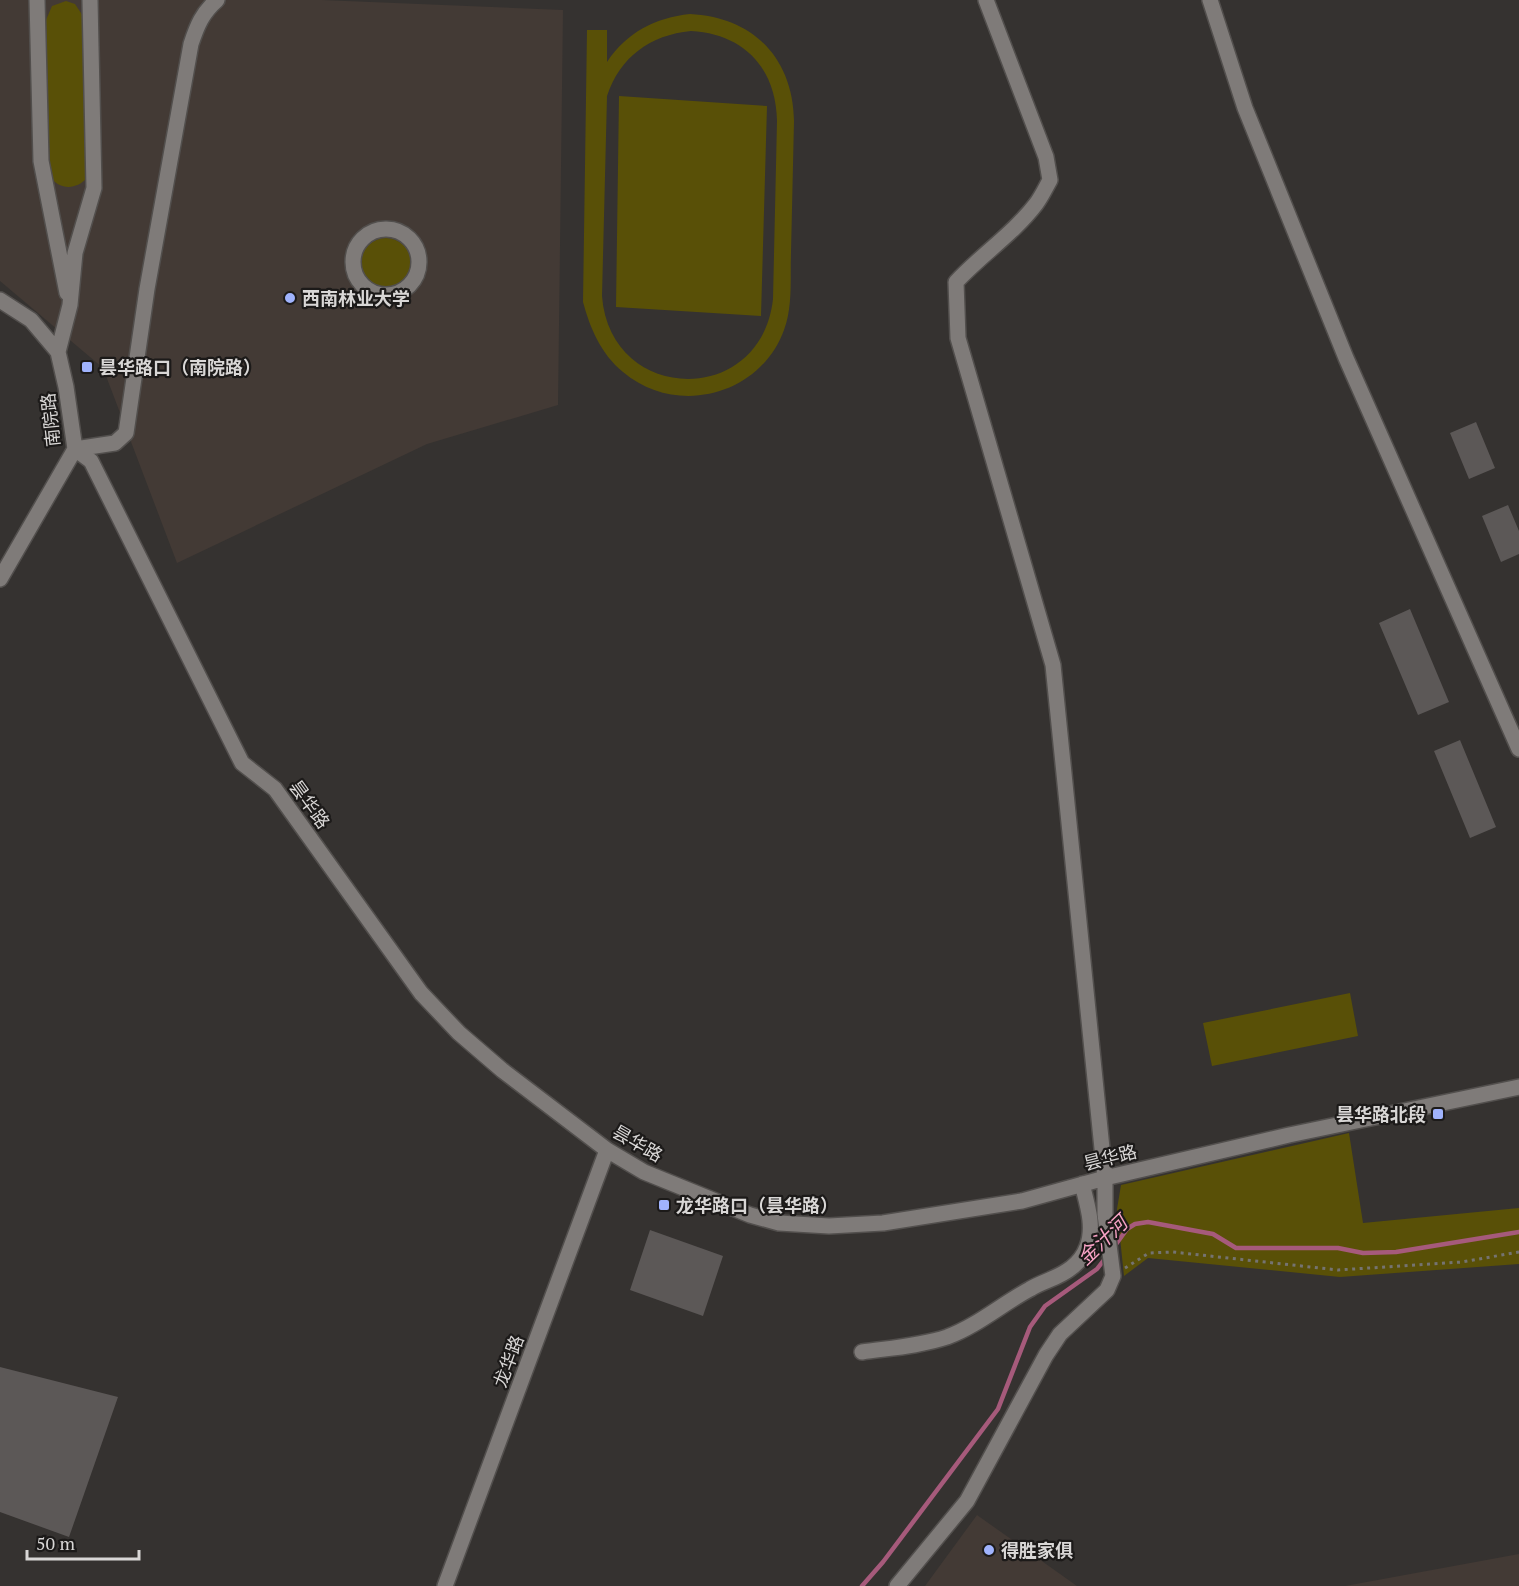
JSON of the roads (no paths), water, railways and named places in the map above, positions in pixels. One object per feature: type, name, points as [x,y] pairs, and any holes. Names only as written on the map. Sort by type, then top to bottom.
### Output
[{"type":"street","points":[[37,0],[41,161],[70,305]]},
{"type":"street","points":[[58,352],[70,305],[75,253],[94,188],[90,0]]},
{"type":"street","points":[[75,449],[115,443],[126,433],[149,278],[191,44],[198,23],[206,10],[217,0]]},
{"type":"street","points":[[897,1586],[967,1501],[1046,1355],[1060,1334],[1107,1290],[1113,1276],[1105,1214],[1105,1178],[1053,665],[958,338],[956,282],[1037,203],[1050,180],[1046,157],[986,0]]},
{"type":"street","points":[[1210,0],[1245,108],[1346,358],[1519,749]]},
{"type":"street","points":[[387,229],[403,234],[410,239],[418,255],[418,272],[414,280],[394,295],[369,291],[362,285],[354,270],[353,261],[358,245],[370,233],[378,230],[387,229]]},
{"type":"street","name":"南院路","points":[[0,300],[31,320],[58,352],[66,387],[75,449],[0,579]]},
{"type":"street","name":"昙华路","points":[[75,449],[91,461],[242,763],[275,789],[421,993],[451,1025],[502,1070],[607,1150],[644,1172],[750,1215],[779,1223],[829,1226],[883,1223],[1022,1201],[1105,1178],[1290,1135],[1519,1087]]},
{"type":"street","name":"龙华路","points":[[445,1586],[607,1150]]},
{"type":"street","points":[[862,1352],[946,1337],[971,1326],[999,1306],[1069,1270],[1079,1261],[1088,1247],[1091,1233],[1082,1184]]},
{"type":"waterway","name":"金汁河","points":[[1114,1247],[1127,1229],[1135,1224],[1148,1222],[1213,1234],[1236,1248],[1338,1248],[1363,1253],[1396,1252],[1519,1232]]},
{"type":"waterway","name":"金汁河","points":[[862,1586],[883,1562],[998,1409],[1030,1327],[1045,1306],[1097,1269],[1107,1256]]},
{"type":"place","name":"西南林业大学","points":[[290,298]]},
{"type":"place","name":"昙华路口（南院路）","points":[[87,367]]},
{"type":"place","name":"昙华路北段","points":[[1438,1114]]},
{"type":"place","name":"龙华路口（昙华路）","points":[[664,1205]]},
{"type":"place","name":"得胜家俱","points":[[989,1550]]}]
